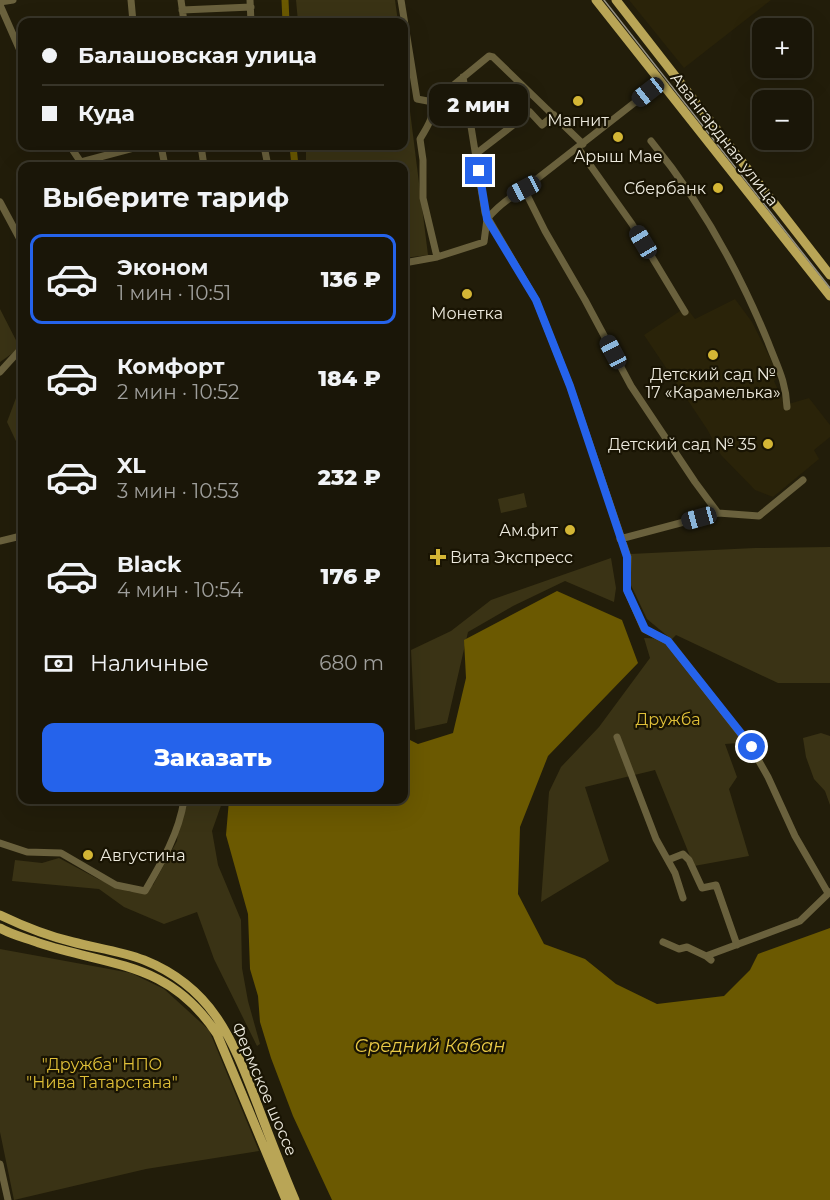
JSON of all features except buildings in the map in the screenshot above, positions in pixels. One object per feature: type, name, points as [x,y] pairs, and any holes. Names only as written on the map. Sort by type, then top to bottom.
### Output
[{"type":"main road","name":"Авангардная улица","points":[[596,0],[830,296]]},
{"type":"main road","name":"Авангардная улица","points":[[616,0],[830,275]]},
{"type":"main road","name":"Фермское шоссе","points":[[0,915],[56,938],[147,961],[181,980],[195,992],[210,1007],[231,1039],[295,1200]]},
{"type":"main road","name":"Фермское шоссе","points":[[3,930],[55,948],[127,965],[157,978],[186,998],[205,1017],[217,1034],[286,1200]]},
{"type":"street","points":[[13,0],[0,4],[18,46]]},
{"type":"street","points":[[130,0],[132,18]]},
{"type":"street","points":[[181,0],[183,18]]},
{"type":"street","points":[[401,0],[404,18]]},
{"type":"street","points":[[182,10],[250,4]]},
{"type":"street","points":[[408,43],[417,99],[433,102]]},
{"type":"street","points":[[433,102],[489,56],[493,57],[554,115],[581,146],[632,224],[685,312]]},
{"type":"street","points":[[408,262],[437,257],[484,243],[487,219],[463,77]]},
{"type":"street","points":[[487,219],[504,202],[581,146],[661,82]]},
{"type":"street","points":[[433,102],[434,111],[431,123],[420,139],[423,160],[423,198],[437,257]]},
{"type":"street","points":[[477,153],[530,112],[542,125],[554,115]]},
{"type":"street","points":[[651,141],[694,199],[730,261],[760,322],[786,388],[787,407]]},
{"type":"street","points":[[89,162],[128,150]]},
{"type":"street","points":[[524,189],[631,386],[718,513]]},
{"type":"street","points":[[0,202],[18,236]]},
{"type":"street","points":[[487,219],[538,304],[570,386],[627,557],[627,590],[645,629],[668,641],[752,747],[795,836],[829,892],[800,921],[709,958],[687,947],[679,949],[663,942]]},
{"type":"street","points":[[0,372],[18,352]]},
{"type":"street","points":[[620,539],[718,513],[759,516],[803,480]]},
{"type":"street","points":[[0,541],[18,537]]},
{"type":"street","points":[[616,737],[656,839],[675,873],[683,898]]},
{"type":"street","points":[[0,843],[27,852],[61,853],[116,885],[145,891],[166,854],[183,804]]},
{"type":"street","points":[[668,860],[683,854],[689,860],[702,888],[716,885],[737,945]]},
{"type":"street","points":[[0,1164],[8,1200]]},
{"type":"shaded area","points":[[629,0],[771,0],[684,68]]},
{"type":"shaded area","points":[[735,299],[752,322],[779,376],[774,381],[785,405],[809,398],[830,425],[830,437],[814,450],[819,459],[773,497],[755,490],[721,455],[707,429],[644,335],[686,307],[695,319]]},
{"type":"green space","points":[[296,0],[395,0],[397,18],[298,18]]},
{"type":"green space","points":[[408,95],[428,255],[408,258],[408,162],[306,162],[306,150],[408,150]]},
{"type":"green space","points":[[0,309],[18,344],[18,349],[0,362]]},
{"type":"green space","points":[[18,393],[18,445],[7,422]]},
{"type":"green space","points":[[524,493],[527,507],[501,513],[498,499]]},
{"type":"green space","name":"Дружба","points":[[830,547],[830,683],[778,683],[676,635],[672,639],[752,742],[725,744],[737,777],[729,789],[749,856],[694,866],[655,770],[585,787],[609,861],[541,902],[549,792],[561,767],[599,727],[650,658],[644,638],[671,639],[647,619],[629,581],[630,554]]},
{"type":"green space","points":[[611,558],[616,588],[614,602],[565,581],[513,606],[468,632],[447,723],[415,730],[411,650],[451,631],[491,600]]},
{"type":"green space","points":[[821,733],[830,736],[830,805],[825,791],[814,779],[806,757],[803,738]]},
{"type":"green space","points":[[181,804],[222,804],[212,831],[218,865],[241,920],[242,968],[260,1044],[257,1046],[214,959],[197,912],[164,924],[124,907],[99,889],[12,881],[15,860],[42,863],[59,858],[98,879],[130,892],[153,885],[177,841]]},
{"type":"green space","name":"\"Дружба\" НПО \"Нива Татарстана\"","points":[[0,949],[131,973],[164,989],[209,1030],[259,1151],[146,1169],[14,1200],[0,1132]]},
{"type":"water","name":"Средний Кабан","points":[[557,591],[622,620],[638,663],[548,756],[520,827],[518,894],[544,944],[585,959],[616,984],[657,1004],[724,996],[750,970],[758,954],[830,928],[830,1200],[332,1200],[293,1116],[260,1022],[258,996],[250,969],[248,914],[226,835],[229,804],[408,804],[408,739],[418,744],[453,733],[466,678],[464,640]]},
{"type":"waterway","points":[[285,0],[286,18]]},
{"type":"waterway","points":[[293,150],[295,162]]},
{"type":"tram line","points":[[604,0],[830,288]]},
{"type":"place","name":"Магнит","points":[[578,101]]},
{"type":"place","name":"Арыш Мае","points":[[618,137]]},
{"type":"place","name":"Сбербанк","points":[[718,188]]},
{"type":"place","name":"Монетка","points":[[467,294]]},
{"type":"place","name":"Детский сад № 17 «Карамелька»","points":[[713,355]]},
{"type":"place","name":"Детский сад № 35","points":[[768,444]]},
{"type":"place","name":"Ам.фит","points":[[570,530]]},
{"type":"place","name":"Вита Экспресс","points":[[438,557]]},
{"type":"place","name":"Августина","points":[[88,855]]},
{"type":"route","points":[[479,171],[487,219],[536,300],[570,386],[627,557],[627,590],[645,629],[668,641],[752,747]]}]
